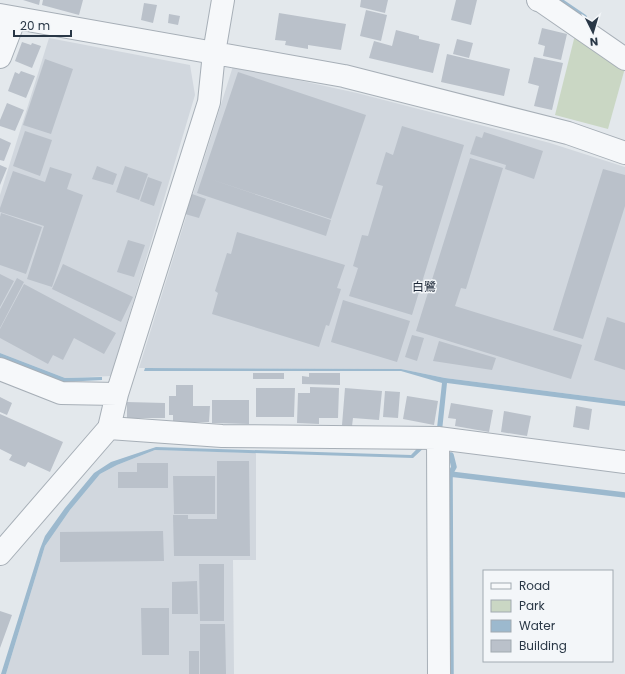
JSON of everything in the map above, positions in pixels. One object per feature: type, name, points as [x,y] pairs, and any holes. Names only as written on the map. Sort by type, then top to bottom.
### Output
[{"type":"street","points":[[0,554],[109,428],[117,394],[209,102],[214,53],[223,0]]},
{"type":"street","points":[[540,0],[625,59]]},
{"type":"street","points":[[0,57],[8,16],[344,76],[568,133],[625,153]]},
{"type":"street","points":[[0,369],[61,393],[117,394]]},
{"type":"street","points":[[109,428],[222,436],[432,438],[625,462]]},
{"type":"street","points":[[432,438],[439,674]]},
{"type":"shaded area","points":[[49,38],[190,65],[195,95],[111,376],[65,378],[0,353],[0,195]]},
{"type":"shaded area","points":[[233,66],[357,93],[550,143],[625,167],[625,401],[445,378],[401,369],[139,368]]},
{"type":"shaded area","points":[[155,450],[256,453],[256,560],[233,560],[234,674],[6,674],[45,546],[70,510],[100,474],[117,465]]},
{"type":"green space","points":[[576,31],[625,68],[608,129],[555,115]]},
{"type":"water","points":[[0,353],[65,378],[102,377],[102,380],[64,382],[0,357]]},
{"type":"water","points":[[145,368],[401,369],[445,378],[625,401],[625,406],[447,383],[442,431],[413,458],[155,450],[117,465],[100,474],[70,510],[45,546],[6,674],[1,674],[45,536],[65,508],[94,473],[111,462],[156,447],[411,455],[437,428],[442,383],[401,371],[144,371]]},
{"type":"building","points":[[23,0],[40,0],[39,5]]},
{"type":"building","points":[[43,0],[83,0],[79,15],[42,5]]},
{"type":"building","points":[[361,0],[388,0],[385,13],[360,7]]},
{"type":"building","points":[[456,0],[477,0],[471,25],[451,20]]},
{"type":"building","points":[[144,3],[157,5],[153,23],[141,20]]},
{"type":"building","points":[[366,10],[387,15],[381,41],[360,36]]},
{"type":"building","points":[[279,13],[346,24],[341,50],[308,45],[308,49],[285,45],[286,41],[275,40]]},
{"type":"building","points":[[169,14],[180,16],[178,25],[168,23]]},
{"type":"building","points":[[542,28],[567,34],[561,60],[543,56],[545,46],[538,44]]},
{"type":"building","points":[[396,30],[419,36],[419,39],[440,44],[433,73],[369,58],[374,41],[392,46]]},
{"type":"building","points":[[457,39],[473,43],[469,58],[453,54]]},
{"type":"building","points":[[22,42],[41,46],[32,68],[15,61]]},
{"type":"building","points":[[447,54],[510,69],[504,96],[441,82]]},
{"type":"building","points":[[534,57],[563,63],[552,110],[534,106],[539,86],[528,83]]},
{"type":"building","points":[[45,59],[73,69],[51,134],[23,125]]},
{"type":"building","points":[[21,71],[35,76],[26,98],[8,91],[15,72],[19,74]]},
{"type":"building","points":[[238,72],[366,115],[331,219],[210,179],[331,220],[326,236],[197,193]]},
{"type":"building","points":[[7,103],[24,110],[15,131],[0,126],[0,120]]},
{"type":"building","points":[[402,126],[464,145],[412,315],[349,296],[358,268],[353,266],[362,235],[368,236],[383,186],[376,184],[386,152],[393,155]]},
{"type":"building","points":[[25,131],[52,140],[40,176],[13,166]]},
{"type":"building","points":[[484,132],[543,151],[534,179],[505,169],[506,165],[470,154],[476,136],[482,138]]},
{"type":"building","points":[[0,138],[11,143],[4,161],[0,160]]},
{"type":"building","points":[[470,158],[503,168],[466,289],[461,288],[455,306],[582,345],[571,379],[416,331]]},
{"type":"building","points":[[0,165],[7,168],[0,185]]},
{"type":"building","points":[[97,166],[117,174],[113,185],[92,179]]},
{"type":"building","points":[[125,166],[148,174],[139,200],[116,192]]},
{"type":"building","points":[[50,167],[72,174],[67,189],[83,195],[52,287],[27,279],[44,226],[0,212],[0,208],[13,171],[45,182]]},
{"type":"building","points":[[603,169],[625,175],[625,206],[583,339],[553,330]]},
{"type":"building","points":[[148,177],[162,182],[154,206],[140,201]]},
{"type":"building","points":[[192,194],[206,199],[199,218],[185,214]]},
{"type":"building","points":[[1,213],[42,227],[26,274],[0,265]]},
{"type":"building","points":[[237,232],[345,265],[337,288],[341,289],[329,326],[326,325],[319,347],[212,314],[218,293],[215,291],[227,253],[231,254]]},
{"type":"building","points":[[128,240],[145,245],[134,277],[117,272]]},
{"type":"building","points":[[63,264],[133,297],[121,322],[52,289]]},
{"type":"building","points":[[0,274],[14,281],[0,307]]},
{"type":"building","points":[[17,278],[24,282],[0,328],[0,309]]},
{"type":"building","points":[[24,284],[116,333],[104,354],[74,338],[63,360],[53,355],[48,364],[0,338],[0,329]]},
{"type":"building","points":[[343,300],[410,321],[397,362],[331,342]]},
{"type":"building","points":[[607,317],[625,323],[625,370],[594,360]]},
{"type":"building","points":[[412,335],[424,338],[417,361],[405,357]]},
{"type":"building","points":[[439,341],[496,358],[492,370],[433,361]]},
{"type":"building","points":[[253,373],[284,373],[284,379],[253,379]]},
{"type":"building","points":[[309,373],[340,373],[340,385],[302,384],[302,376],[309,377]]},
{"type":"building","points":[[176,385],[193,385],[193,406],[210,406],[209,422],[173,422],[173,415],[169,415],[169,396],[176,396]]},
{"type":"building","points":[[310,387],[339,388],[338,418],[319,418],[319,424],[297,423],[298,393],[310,393]]},
{"type":"building","points":[[256,388],[295,388],[294,417],[256,417]]},
{"type":"building","points":[[345,388],[382,391],[379,420],[353,418],[352,426],[342,425]]},
{"type":"building","points":[[385,391],[400,392],[398,418],[383,417]]},
{"type":"building","points":[[407,396],[438,401],[434,425],[403,419]]},
{"type":"building","points":[[0,397],[12,403],[7,415],[0,412]]},
{"type":"building","points":[[212,400],[249,400],[249,424],[212,423]]},
{"type":"building","points":[[127,402],[165,403],[165,418],[127,418]]},
{"type":"building","points":[[451,403],[493,410],[489,432],[455,426],[456,419],[448,418]]},
{"type":"building","points":[[576,406],[592,409],[589,430],[573,427]]},
{"type":"building","points":[[504,411],[531,416],[527,436],[501,432]]},
{"type":"building","points":[[0,414],[63,442],[50,472],[28,462],[25,467],[9,460],[12,455],[0,449]]},
{"type":"building","points":[[217,461],[249,461],[250,556],[174,556],[173,515],[188,515],[188,519],[217,519]]},
{"type":"building","points":[[137,463],[168,463],[168,488],[118,488],[118,472],[137,472]]},
{"type":"building","points":[[173,476],[215,476],[215,514],[174,514]]},
{"type":"building","points":[[163,531],[164,561],[60,562],[60,532]]},
{"type":"building","points":[[199,564],[224,564],[224,621],[200,621]]},
{"type":"building","points":[[197,581],[198,614],[172,614],[172,582]]},
{"type":"building","points":[[141,608],[169,608],[169,655],[142,655]]},
{"type":"building","points":[[0,611],[12,615],[0,648]]},
{"type":"building","points":[[200,624],[225,624],[226,674],[200,674]]},
{"type":"building","points":[[189,651],[199,651],[199,674],[189,674]]},
{"type":"waterway","points":[[559,0],[584,17]]},
{"type":"waterway","points":[[451,455],[454,467],[450,474],[451,674]]},
{"type":"waterway","points":[[450,474],[625,495]]},
{"type":"district","name":"白鷺","points":[[424,287]]}]
